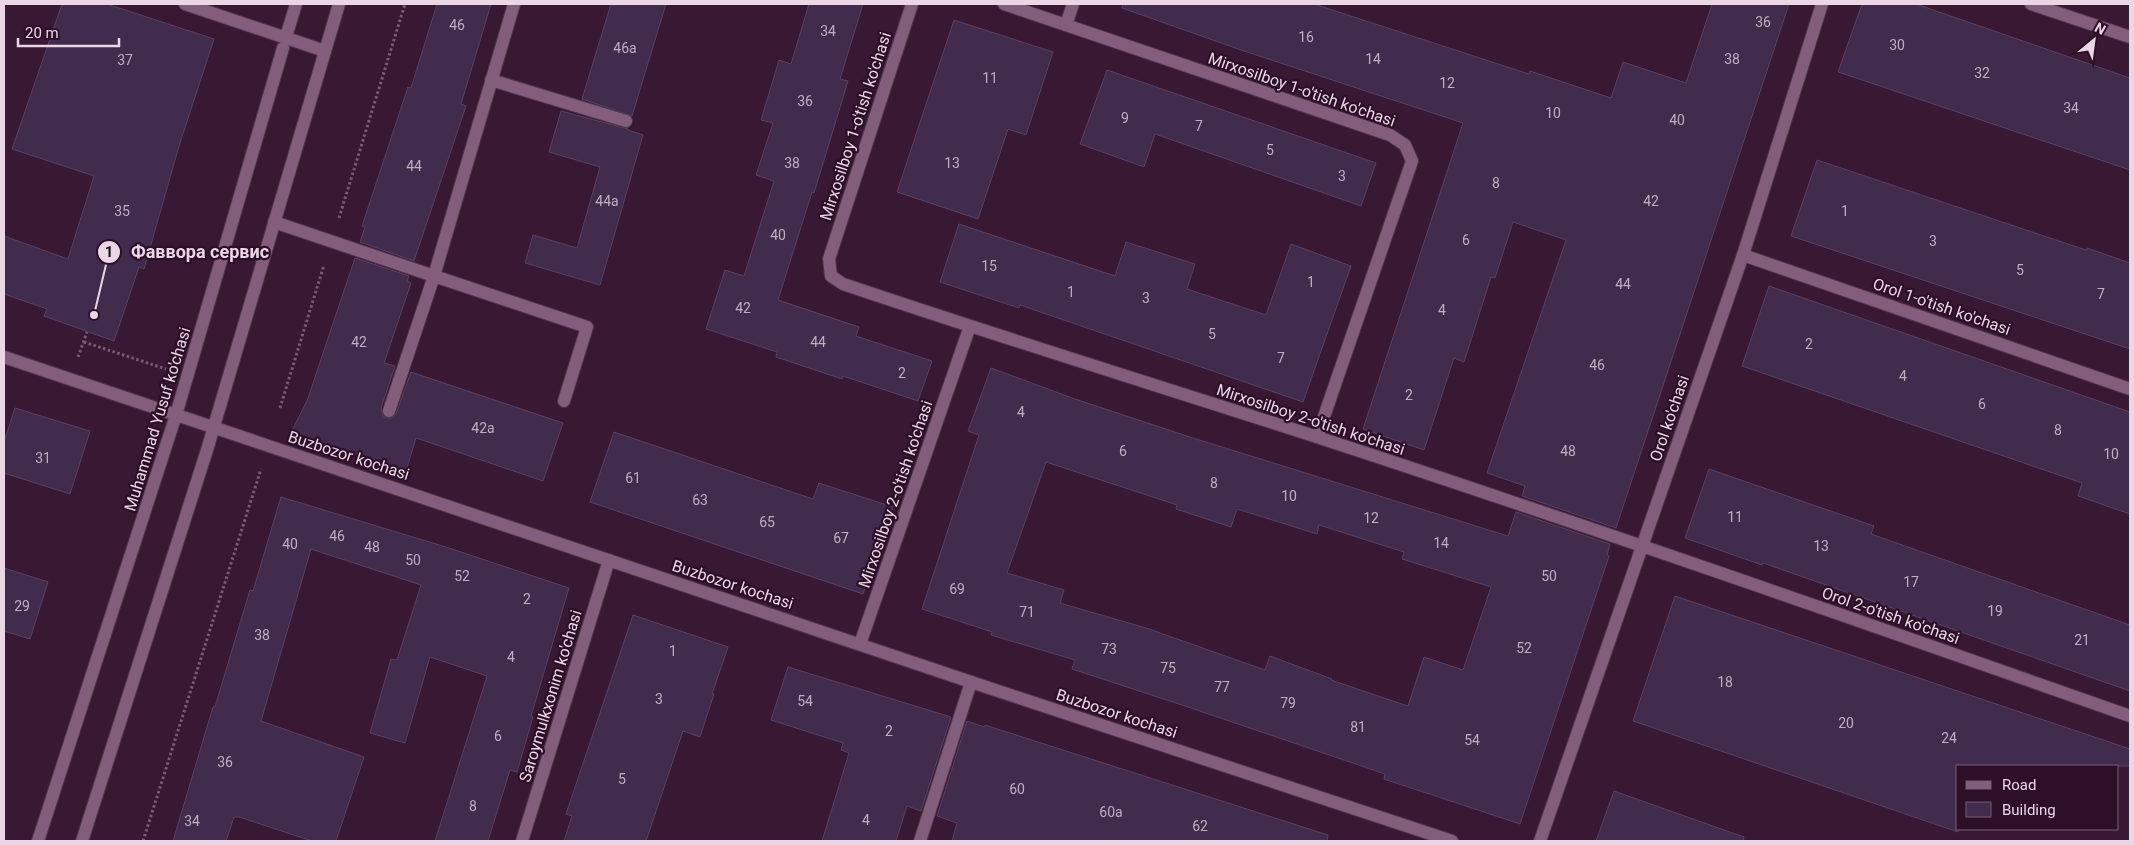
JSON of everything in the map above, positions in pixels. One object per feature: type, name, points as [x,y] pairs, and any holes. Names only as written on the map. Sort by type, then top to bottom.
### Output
[{"type":"street","points":[[185,4],[284,43],[325,51]]},
{"type":"street","name":"Muhammad Yusuf ko'chasi","points":[[38,841],[176,415],[296,4]]},
{"type":"street","points":[[82,841],[213,427],[339,4]]},
{"type":"street","points":[[389,411],[434,276],[514,4]]},
{"type":"street","name":"Mirxosilboy 1-o'tish ko'chasi","points":[[829,259],[912,4]]},
{"type":"street","name":"Mirxosilboy 1-o'tish ko'chasi","points":[[1004,4],[1390,135],[1404,145],[1412,161],[1317,437]]},
{"type":"street","points":[[1066,25],[1073,4]]},
{"type":"street","name":"Orol ko'chasi","points":[[1540,841],[1743,255],[1822,4]]},
{"type":"street","points":[[2031,4],[2130,38]]},
{"type":"street","points":[[491,80],[626,121]]},
{"type":"street","points":[[274,222],[587,327],[564,401]]},
{"type":"street","name":"Orol 1-o'tish ko'chasi","points":[[1743,255],[2130,389]]},
{"type":"street","name":"Mirxosilboy 2-o'tish ko'chasi","points":[[829,259],[831,276],[843,284],[1317,437],[1641,545]]},
{"type":"street","name":"Mirxosilboy 2-o'tish ko'chasi","points":[[860,644],[970,326]]},
{"type":"street","name":"Buzbozor kochasi","points":[[4,357],[971,682],[1452,841]]},
{"type":"street","name":"Orol 2-o'tish ko'chasi","points":[[1641,545],[2130,716]]},
{"type":"street","name":"Saroymulkxonim ko'chasi","points":[[522,841],[610,560]]},
{"type":"street","points":[[920,841],[971,682]]},
{"type":"path","points":[[338,220],[405,4]]},
{"type":"path","points":[[280,408],[326,258]]},
{"type":"path","points":[[84,342],[169,370]]},
{"type":"path","points":[[143,841],[261,468]]},
{"type":"building","points":[[62,4],[107,4],[214,39],[179,146],[144,269],[139,267],[114,341],[44,316],[47,309],[4,294],[4,236],[68,259],[94,176],[12,149]]},
{"type":"building","points":[[437,4],[491,4],[461,104],[466,106],[414,261],[360,242],[365,227],[362,226],[408,87],[411,88]]},
{"type":"building","points":[[611,4],[666,4],[632,116],[582,99]]},
{"type":"building","points":[[809,4],[863,4],[840,79],[848,81],[814,193],[812,192],[778,300],[859,327],[856,336],[932,361],[918,401],[843,376],[842,379],[776,357],[777,352],[706,329],[725,270],[744,276],[774,181],[756,175],[773,123],[761,120],[779,60],[791,64]]},
{"type":"building","points":[[1123,4],[1314,4],[1529,74],[1530,71],[1611,98],[1623,62],[1686,83],[1712,4],[1789,4],[1616,528],[1522,496],[1525,486],[1487,473],[1566,240],[1513,222],[1495,278],[1491,277],[1464,362],[1454,358],[1424,450],[1363,429],[1463,123],[1241,50],[1122,8]]},
{"type":"building","points":[[1862,4],[1916,4],[2130,78],[2130,170],[1838,72]]},
{"type":"building","points":[[954,20],[1053,52],[1026,135],[1008,129],[978,219],[897,192]]},
{"type":"building","points":[[1107,70],[1376,163],[1361,206],[1155,134],[1144,167],[1080,144]]},
{"type":"building","points":[[561,111],[628,129],[643,135],[600,285],[525,263],[533,235],[577,248],[600,167],[549,152]]},
{"type":"building","points":[[1817,160],[2130,263],[2130,349],[1791,236]]},
{"type":"building","points":[[959,224],[1115,276],[1126,242],[1195,264],[1187,289],[1266,315],[1291,244],[1351,266],[1303,402],[1020,305],[1019,308],[940,282]]},
{"type":"building","points":[[355,258],[409,276],[407,281],[411,283],[384,363],[395,366],[381,408],[383,416],[390,419],[396,414],[411,372],[563,423],[543,481],[416,438],[406,471],[291,432],[307,401]]},
{"type":"building","points":[[1769,286],[2130,412],[2130,514],[2078,496],[2082,483],[1742,366]]},
{"type":"building","points":[[991,368],[1075,399],[1190,437],[1508,536],[1516,512],[1610,544],[1607,555],[1609,556],[1520,824],[1384,779],[1385,774],[1072,669],[1075,660],[991,635],[992,632],[922,609],[979,435],[968,431]],"holes":[[[1046,462],[1177,505],[1176,509],[1231,527],[1237,509],[1317,534],[1319,525],[1404,552],[1402,559],[1491,587],[1463,670],[1424,657],[1408,706],[1331,680],[1270,656],[1265,670],[1146,628],[1060,603],[1064,590],[1007,573]]]},
{"type":"building","points":[[15,408],[90,431],[70,494],[4,473],[4,442]]},
{"type":"building","points":[[614,432],[813,499],[819,483],[893,507],[863,594],[590,502]]},
{"type":"building","points":[[1709,469],[1874,526],[1871,534],[2130,625],[2130,691],[1763,563],[1762,565],[1685,538]]},
{"type":"building","points":[[281,497],[446,547],[569,588],[531,716],[533,717],[517,772],[510,770],[488,841],[435,841],[487,676],[430,657],[405,743],[370,733],[391,659],[397,660],[421,585],[311,549],[261,721],[364,757],[336,841],[312,841],[234,817],[226,841],[173,841],[213,707],[215,707],[250,590],[253,591]]},
{"type":"building","points":[[4,568],[48,582],[30,639],[4,631]]},
{"type":"building","points":[[1675,596],[2130,749],[2130,766],[1956,765],[1956,830],[1958,832],[1633,721]]},
{"type":"building","points":[[633,615],[728,647],[712,694],[714,694],[700,737],[683,731],[646,841],[564,841],[572,816],[566,814]]},
{"type":"building","points":[[788,667],[951,717],[921,811],[907,806],[896,841],[822,841],[849,753],[841,750],[843,743],[771,720]]},
{"type":"building","points":[[967,721],[984,727],[985,725],[1328,835],[1327,841],[952,841],[957,823],[937,816]]},
{"type":"building","points":[[1614,791],[1744,837],[1743,841],[1596,841]]},
{"type":"place","name":"Фаввора сервис","points":[[94,315]]}]
